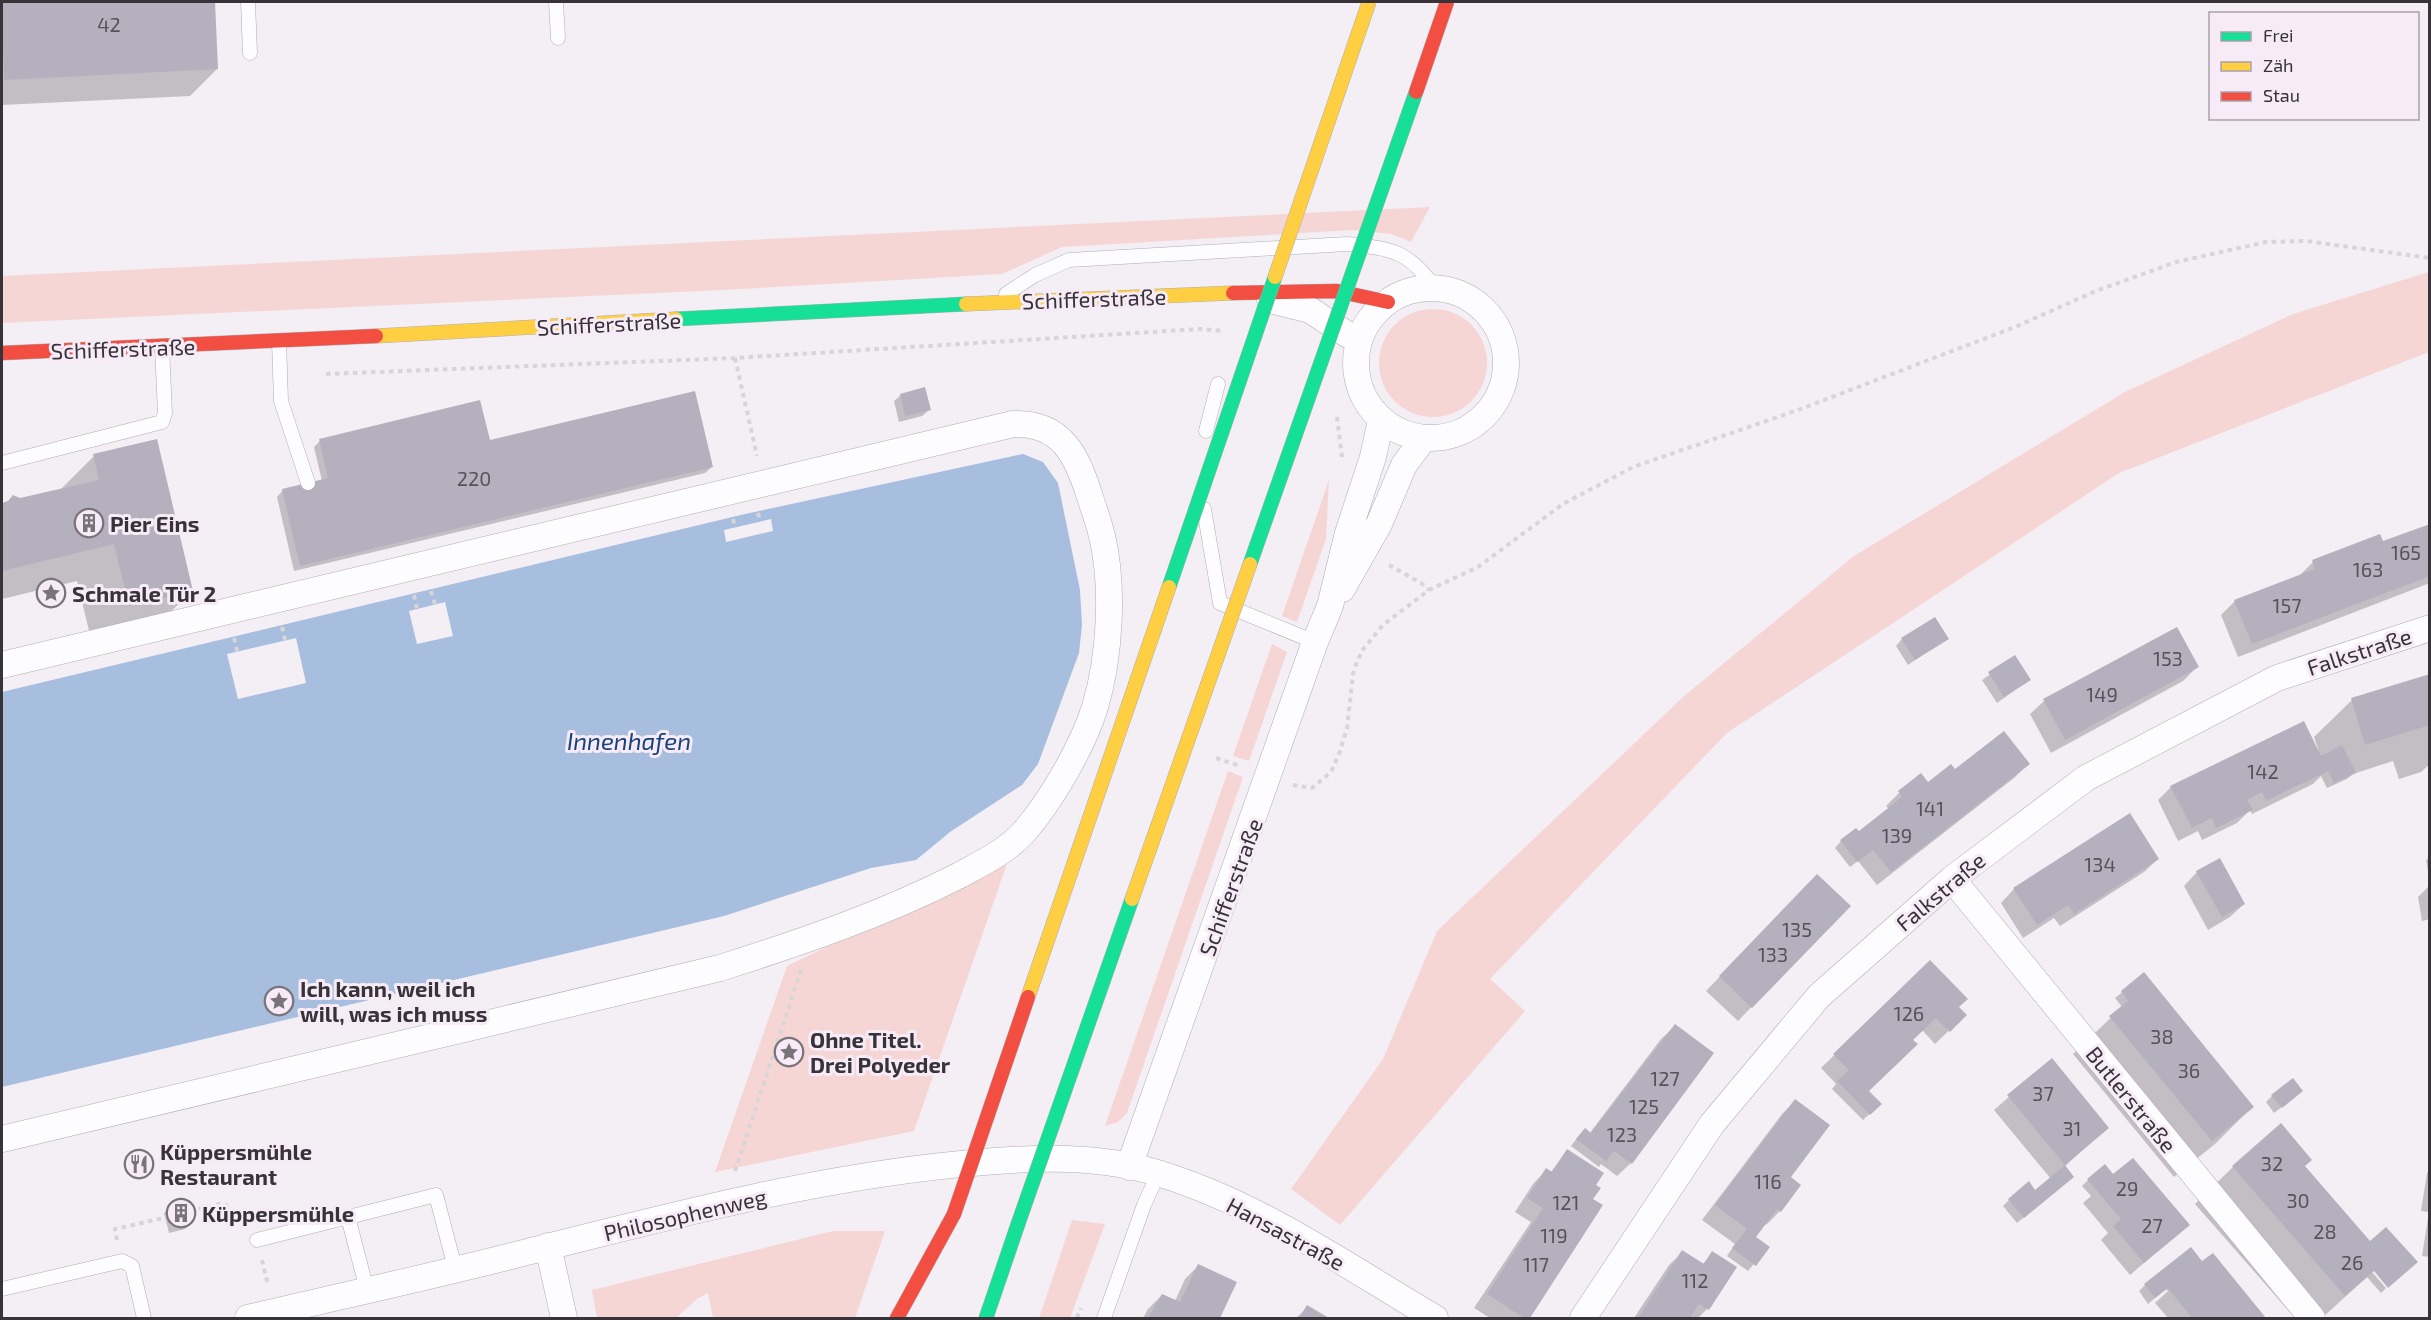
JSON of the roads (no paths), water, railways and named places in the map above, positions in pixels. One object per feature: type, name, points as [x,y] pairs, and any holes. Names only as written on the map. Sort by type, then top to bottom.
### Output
[{"type":"main road","points":[[924,1298],[1370,2]]},
{"type":"main road","points":[[986,1318],[1447,2]]},
{"type":"main road","name":"Schifferstraße","points":[[2,353],[279,341],[993,302],[1216,293],[1337,291],[1388,302]]},
{"type":"main road","points":[[897,1318],[954,1214]]},
{"type":"street","points":[[1435,288],[1457,293],[1480,306],[1499,330],[1506,358],[1503,386],[1489,412],[1467,429],[1450,437],[1424,438],[1401,433],[1381,420],[1362,395],[1356,368],[1359,342],[1370,319],[1388,302],[1410,291],[1435,288]]},
{"type":"street","name":"Schifferstraße","points":[[1216,293],[1280,302],[1310,310],[1359,342]]},
{"type":"street","name":"Schifferstraße","points":[[1129,1167],[1315,642],[1330,606],[1348,533],[1373,457],[1381,420]]},
{"type":"street","points":[[2,665],[1013,424],[1026,423],[1042,427],[1056,435],[1066,444],[1081,468],[1102,537],[1109,584],[1106,657],[1095,707],[1072,760],[1023,833],[990,860],[922,895],[795,944],[708,971],[2,1139]]},
{"type":"street","name":"Schifferstraße","points":[[1330,606],[1351,577],[1379,524],[1404,465],[1424,438]]},
{"type":"street","name":"Falkstraße","points":[[1583,1318],[1712,1124],[1819,996],[1952,879],[2086,778],[2277,678],[2430,628]]},
{"type":"street","name":"Butlerstraße","points":[[1952,879],[2312,1318]]},
{"type":"street","name":"Philosophenweg","points":[[248,1318],[738,1200],[900,1170],[1011,1159],[1074,1160],[1129,1167]]},
{"type":"street","name":"Hansastraße","points":[[1129,1167],[1158,1174],[1208,1192],[1275,1223],[1435,1318]]},
{"type":"street","points":[[548,1246],[564,1318]]},
{"type":"lane","points":[[248,2],[250,53]]},
{"type":"lane","points":[[556,2],[558,38]]},
{"type":"lane","points":[[993,302],[1035,274],[1070,260],[1347,244],[1385,248],[1405,256],[1421,268],[1435,288]]},
{"type":"lane","points":[[279,341],[281,401],[308,483]]},
{"type":"lane","points":[[2,463],[162,422],[165,413],[162,347]]},
{"type":"lane","points":[[1218,384],[1196,467],[1220,603],[1315,642]]},
{"type":"lane","points":[[1104,1318],[1144,1205],[1158,1174]]},
{"type":"lane","points":[[257,1240],[436,1195],[455,1268]]},
{"type":"lane","points":[[348,1217],[367,1290]]},
{"type":"lane","points":[[2,1289],[122,1262],[132,1266],[144,1318]]},
{"type":"water","name":"Innenhafen","points":[[1023,454],[1043,462],[1058,483],[1080,590],[1082,625],[1079,653],[1038,764],[1022,785],[950,832],[916,860],[871,868],[724,916],[2,1087],[2,692],[745,514]]},
{"type":"place","name":"Pier Eins","points":[[89,523]]},
{"type":"place","name":"Schmale Tür 2","points":[[51,593]]},
{"type":"place","name":"Ich kann, weil ich will, was ich muss","points":[[279,1001]]},
{"type":"place","name":"Ohne Titel. Drei Polyeder","points":[[789,1052]]},
{"type":"place","name":"Küppersmühle Restaurant","points":[[139,1164]]},
{"type":"place","name":"Küppersmühle","points":[[181,1213]]}]
